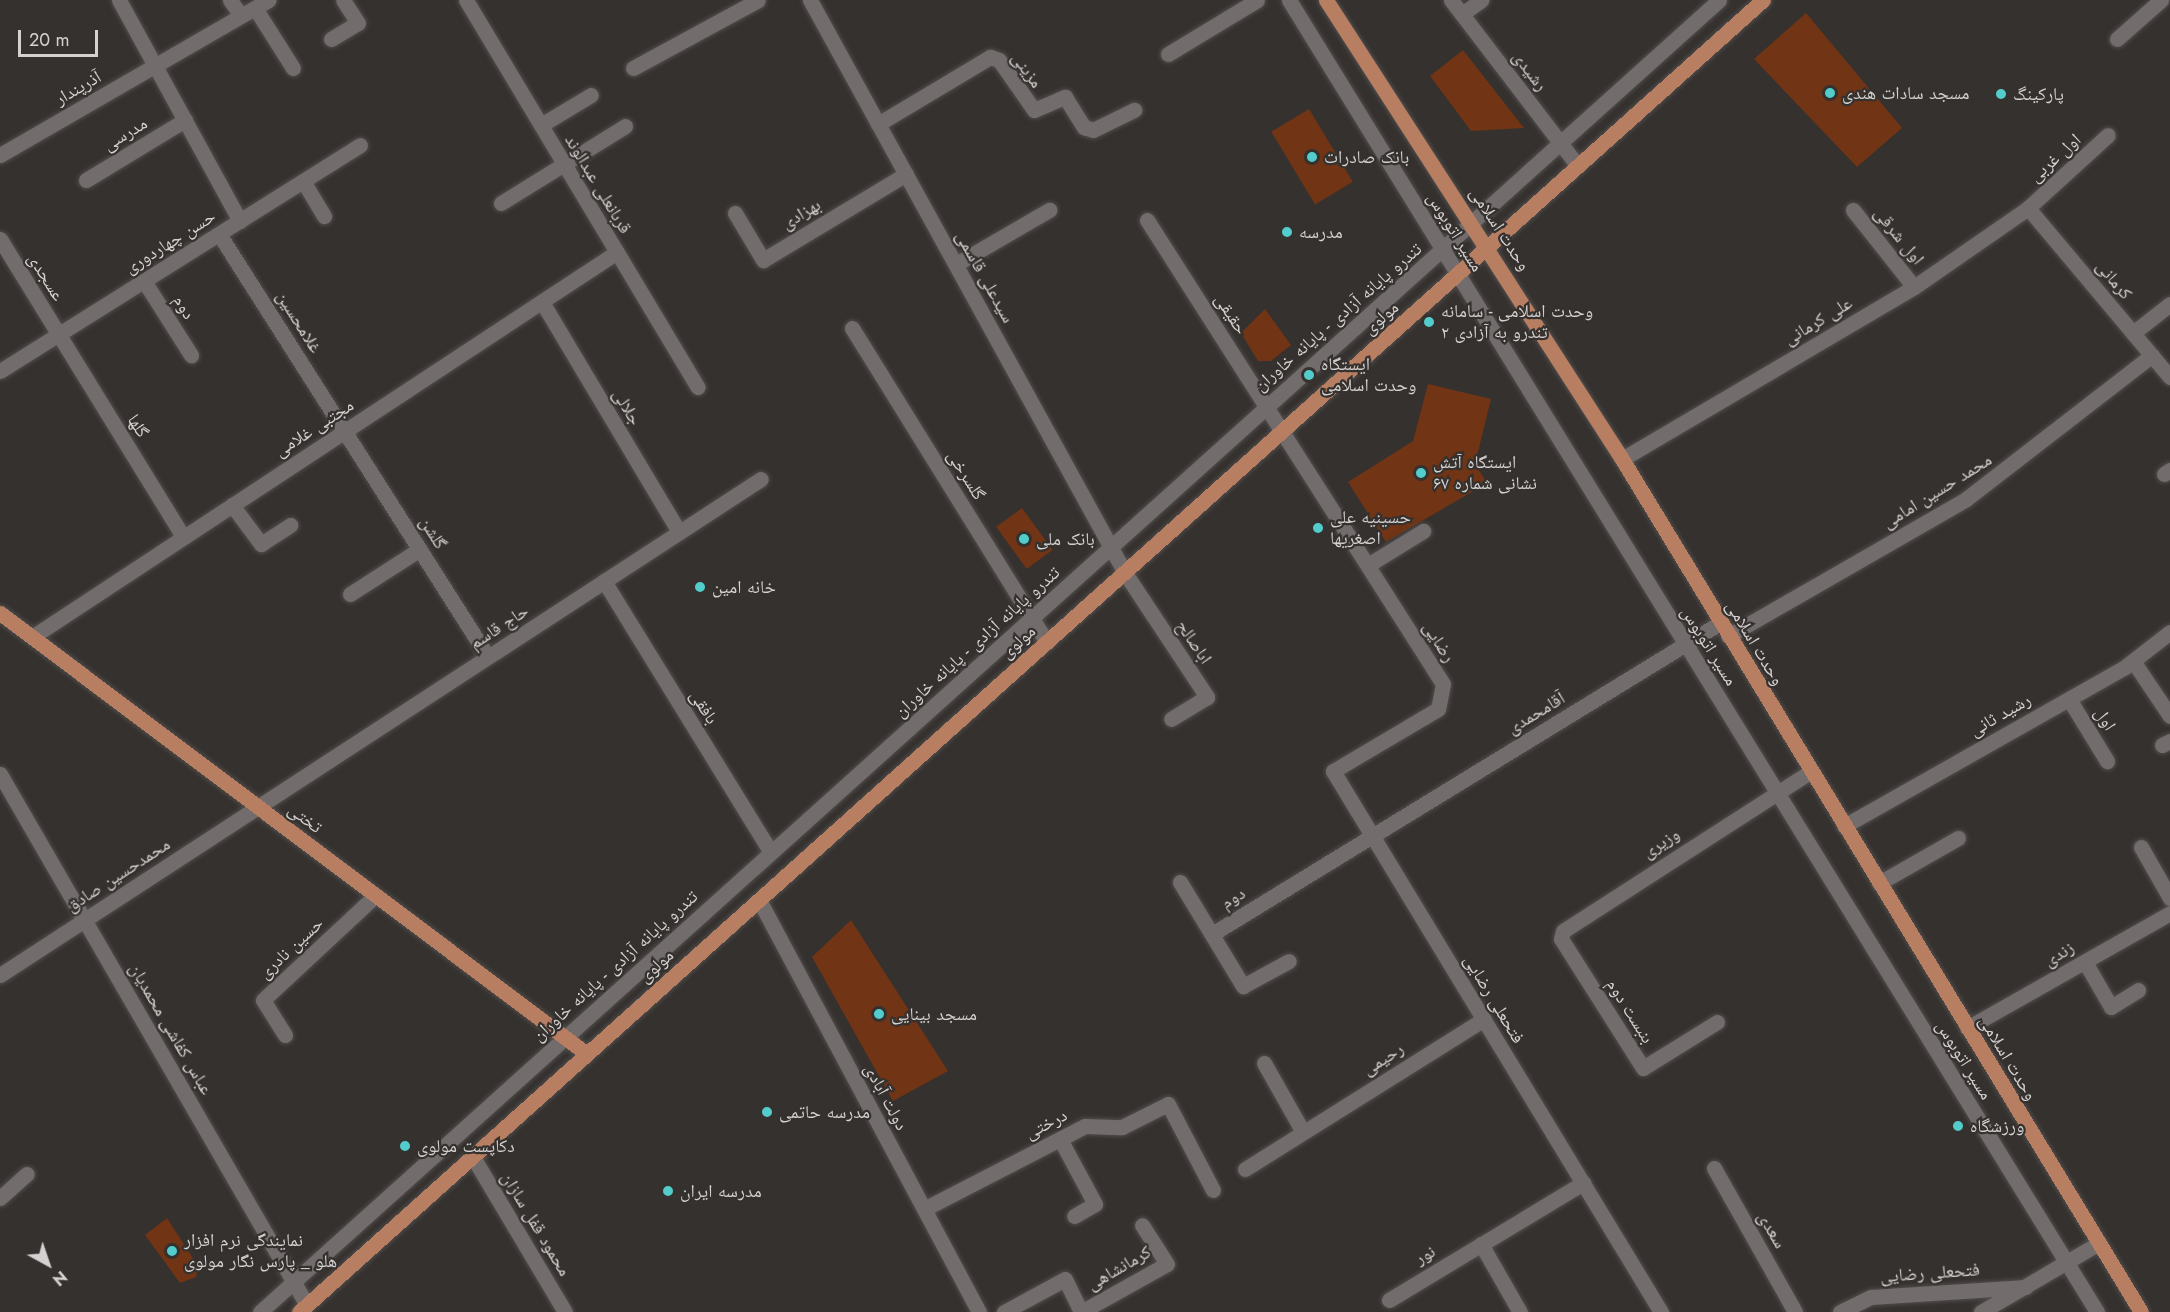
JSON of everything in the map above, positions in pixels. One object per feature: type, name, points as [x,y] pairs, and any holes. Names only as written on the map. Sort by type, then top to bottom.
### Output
[{"type":"main road","name":"وحدت اسلامی","points":[[1326,0],[1490,248],[1622,459],[2141,1312]]},
{"type":"main road","name":"مولوی","points":[[303,1308],[1283,429],[1490,248],[1763,0]]},
{"type":"main road","name":"تختی","points":[[0,613],[587,1054]]},
{"type":"street","points":[[119,0],[240,221]]},
{"type":"street","points":[[230,0],[241,16]]},
{"type":"street","name":"آذرپندار","points":[[0,155],[269,0]]},
{"type":"street","points":[[331,39],[358,23],[344,0]]},
{"type":"street","name":"قربانعلی عبدالوند","points":[[465,0],[698,387]]},
{"type":"street","points":[[633,68],[758,0]]},
{"type":"street","name":"سیدعلی قاسمی","points":[[810,0],[1125,573]]},
{"type":"street","points":[[1168,54],[1257,0]]},
{"type":"street","name":"مسیر اتوبوس","points":[[1289,0],[2097,1312]]},
{"type":"street","name":"رشیدی","points":[[1451,0],[1578,166]]},
{"type":"street","points":[[1462,14],[1481,0]]},
{"type":"street","name":"تندرو پایانه آزادی - پایانه خاوران","points":[[260,1312],[1267,405],[1473,224],[1719,0]]},
{"type":"street","points":[[2117,39],[2161,0]]},
{"type":"street","points":[[255,8],[293,68]]},
{"type":"street","name":"مزینی","points":[[878,124],[990,57],[999,60],[1034,110],[1065,97],[1084,127],[1093,130],[1134,110]]},
{"type":"street","points":[[541,125],[591,95]]},
{"type":"street","name":"مدرسی","points":[[86,180],[185,120]]},
{"type":"street","points":[[501,203],[625,126]]},
{"type":"street","name":"اول غربی","points":[[2028,208],[2108,135]]},
{"type":"street","name":"حسن چهاردوری","points":[[0,371],[360,145]]},
{"type":"street","name":"بهزادی","points":[[735,213],[763,260],[906,174]]},
{"type":"street","points":[[303,181],[324,216]]},
{"type":"street","name":"علی کرمانی","points":[[1622,459],[1914,286],[2028,208]]},
{"type":"street","name":"کرمانی","points":[[2028,208],[2170,377]]},
{"type":"street","points":[[956,264],[1049,210]]},
{"type":"street","name":"اول شرقی","points":[[1853,210],[1914,286]]},
{"type":"street","name":"حقیقی","points":[[1147,220],[1283,429]]},
{"type":"street","name":"غلامحسین","points":[[219,234],[345,431]]},
{"type":"street","name":"عسجدی","points":[[0,239],[58,334]]},
{"type":"street","name":"مجتبی غلامی","points":[[32,637],[617,252]]},
{"type":"street","name":"دوم","points":[[144,281],[191,355]]},
{"type":"street","name":"جلالی","points":[[542,302],[679,532]]},
{"type":"street","points":[[2133,333],[2170,304]]},
{"type":"street","name":"گلسرخی","points":[[852,328],[1047,642]]},
{"type":"street","name":"گلها","points":[[58,334],[183,537]]},
{"type":"street","name":"محمد حسین امامی","points":[[1724,630],[1966,499],[2152,355]]},
{"type":"street","name":"رضایی","points":[[1283,429],[1445,692],[1438,709],[1333,771],[1372,835]]},
{"type":"street","name":"گلشن","points":[[345,431],[488,657]]},
{"type":"street","name":"حاج قاسم","points":[[258,807],[761,479]]},
{"type":"street","points":[[231,505],[261,544],[290,525]]},
{"type":"street","points":[[1368,565],[1423,531]]},
{"type":"street","points":[[350,594],[420,549]]},
{"type":"street","name":"اباصالح","points":[[1125,573],[1207,697],[1171,719]]},
{"type":"street","name":"بافقی","points":[[604,581],[771,852]]},
{"type":"street","name":"آقامحمدی","points":[[1372,835],[1686,644],[1724,630]]},
{"type":"street","name":"رشید ثانی","points":[[1844,826],[2133,661],[2170,632]]},
{"type":"street","points":[[2133,661],[2170,716]]},
{"type":"street","name":"اول","points":[[2069,699],[2108,760]]},
{"type":"street","name":"وزیری","points":[[1575,961],[1561,939],[1563,931],[1810,771]]},
{"type":"street","name":"عباس کفاشی محمدیان","points":[[0,775],[295,1281],[303,1308]]},
{"type":"street","name":"محمدحسین صادق","points":[[0,975],[258,807]]},
{"type":"street","name":"دوم","points":[[1289,961],[1243,986],[1212,934],[1372,835]]},
{"type":"street","name":"فتحعلی رضایی","points":[[1372,835],[1661,1312]]},
{"type":"street","points":[[1879,883],[1958,838]]},
{"type":"street","points":[[2141,847],[2170,898]]},
{"type":"street","points":[[1180,882],[1212,934]]},
{"type":"street","name":"حسین نادری","points":[[285,1035],[263,1000],[375,896]]},
{"type":"street","name":"دولت آبادی","points":[[759,900],[979,1312]]},
{"type":"street","name":"زندی","points":[[1967,1028],[2170,913]]},
{"type":"street","name":"بنبست دوم","points":[[1575,961],[1643,1068],[1717,1022]]},
{"type":"street","points":[[2085,962],[2111,1007],[2138,990]]},
{"type":"street","name":"رحیمی","points":[[1245,1169],[1484,1019]]},
{"type":"street","points":[[1264,1063],[1303,1132]]},
{"type":"street","name":"درختی","points":[[924,1209],[1085,1126],[1122,1127],[1168,1104],[1213,1190]]},
{"type":"street","points":[[1060,1139],[1095,1204],[1074,1216]]},
{"type":"street","name":"محمود قفل سازان","points":[[473,1157],[565,1312]]},
{"type":"street","name":"سعدی","points":[[1714,1168],[1796,1312]]},
{"type":"street","points":[[0,1198],[27,1174]]},
{"type":"street","points":[[1520,1312],[1481,1244],[1583,1183]]},
{"type":"street","name":"کرمانشاهی","points":[[1004,1312],[1065,1279],[1082,1312],[1167,1264],[1142,1225]]},
{"type":"street","name":"نور","points":[[1389,1300],[1481,1244]]},
{"type":"street","points":[[1981,1312],[2099,1244]]},
{"type":"street","name":"فتحعلی رضایی","points":[[1840,1312],[1871,1296],[2026,1287]]},
{"type":"building","name":"مسجد سادات هندی","points":[[1806,13],[1902,128],[1857,167],[1754,59]]},
{"type":"building","points":[[1463,50],[1524,128],[1471,131],[1430,76]]},
{"type":"building","name":"بانک صادرات","points":[[1309,109],[1353,182],[1315,205],[1271,132]]},
{"type":"building","points":[[1265,309],[1291,345],[1271,361],[1258,361],[1241,333]]},
{"type":"building","name":"ایستگاه آتش نشانی شماره ۶۷","points":[[1428,384],[1491,399],[1475,464],[1487,483],[1386,542],[1348,482],[1413,441]]},
{"type":"building","name":"بانک ملی","points":[[1022,508],[1053,550],[1027,569],[996,527]]},
{"type":"building","name":"مسجد بینایی","points":[[851,920],[948,1071],[893,1101],[812,957]]},
{"type":"building","name":"نمایندگی نرم افزار هلو _ پارس نگار مولوی","points":[[167,1218],[198,1266],[196,1277],[180,1283],[145,1235]]},
{"type":"place","name":"مسجد سادات هندی","points":[[1830,93]]},
{"type":"place","name":"پارکینگ","points":[[2001,94]]},
{"type":"place","name":"بانک صادرات","points":[[1312,157]]},
{"type":"place","name":"مدرسه","points":[[1287,232]]},
{"type":"place","name":"وحدت اسلامی - سامانه ۲ تندرو به آزادی","points":[[1429,322]]},
{"type":"place","name":"ایستگاه وحدت اسلامی","points":[[1309,375]]},
{"type":"place","name":"ایستگاه آتش نشانی شماره ۶۷","points":[[1421,473]]},
{"type":"place","name":"حسینیه علی اصغریها","points":[[1318,528]]},
{"type":"place","name":"بانک ملی","points":[[1024,539]]},
{"type":"place","name":"خانه امین","points":[[700,587]]},
{"type":"place","name":"مسجد بینایی","points":[[879,1014]]},
{"type":"place","name":"مدرسه حاتمی","points":[[767,1112]]},
{"type":"place","name":"ورزشگاه","points":[[1958,1126]]},
{"type":"place","name":"دکاپست مولوی","points":[[405,1146]]},
{"type":"place","name":"مدرسه ایران","points":[[668,1191]]},
{"type":"place","name":"نمایندگی نرم افزار هلو _ پارس نگار مولوی","points":[[172,1251]]}]
